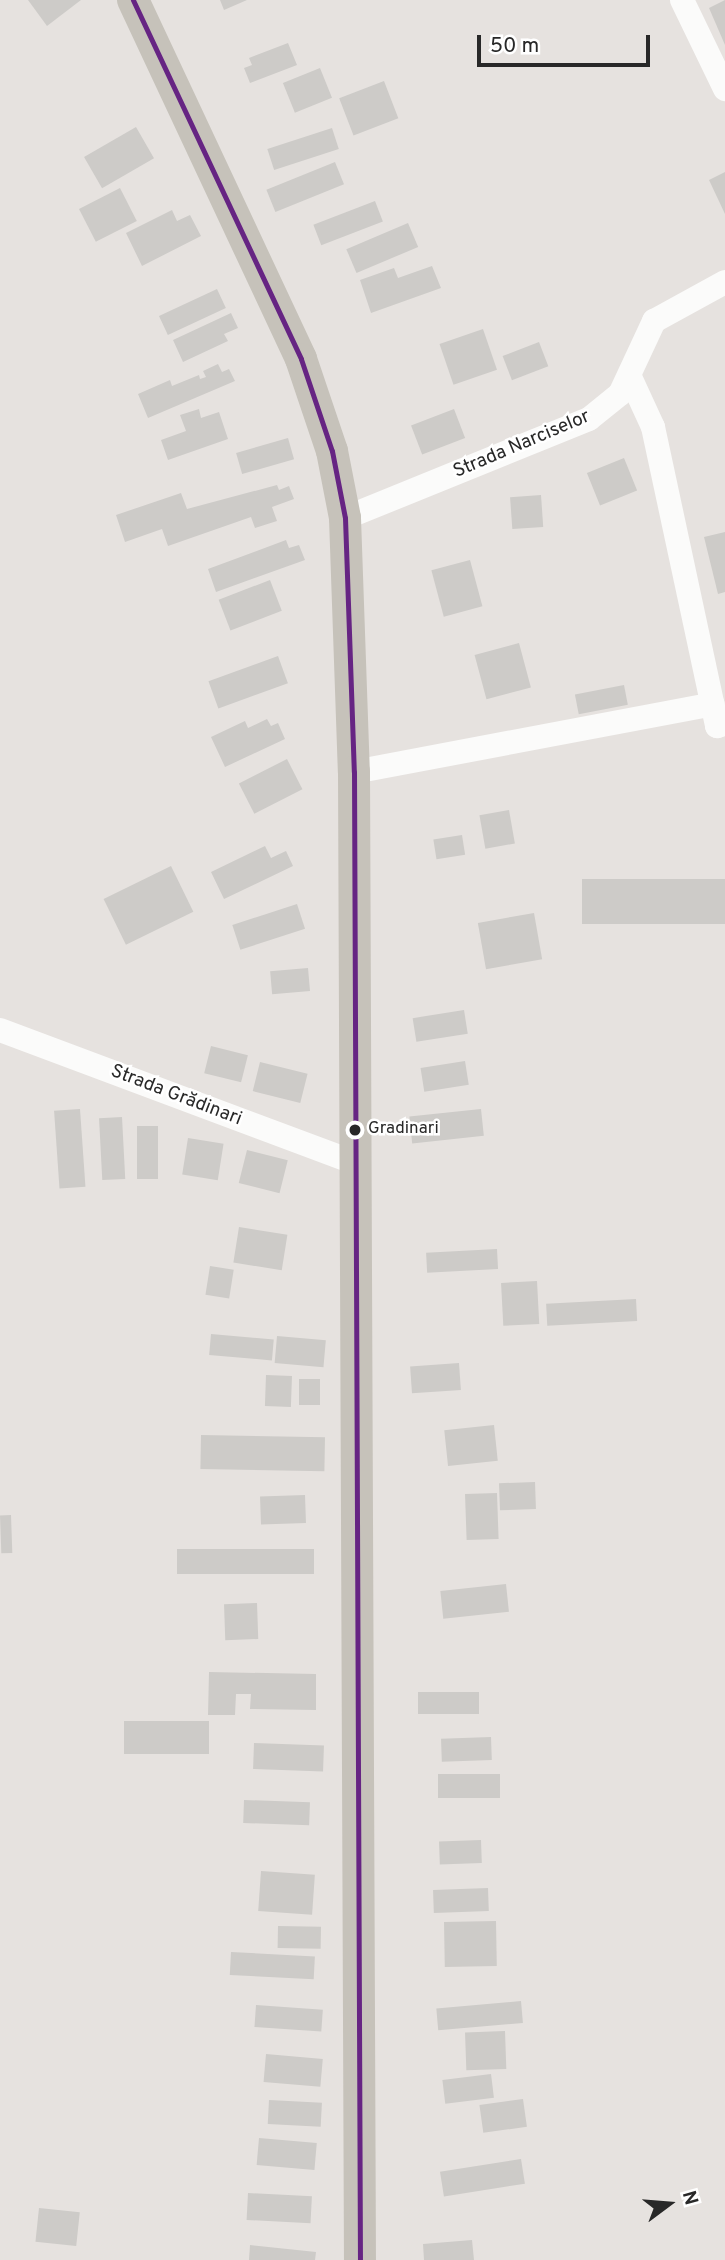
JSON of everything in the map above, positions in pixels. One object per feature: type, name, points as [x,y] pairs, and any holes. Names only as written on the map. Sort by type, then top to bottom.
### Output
[{"type":"main road","points":[[133,0],[301,359],[332,451],[345,518],[354,772],[353,1162],[360,2260]]},
{"type":"street","points":[[682,0],[725,89]]},
{"type":"street","name":"Strada Narciselor","points":[[345,518],[589,419],[607,407],[630,377],[637,348],[654,321],[725,282]]},
{"type":"street","points":[[354,772],[719,714],[653,427],[630,377]]},
{"type":"street","name":"Strada Grădinari","points":[[0,1030],[353,1162]]},
{"type":"building","points":[[28,0],[81,0],[47,26]]},
{"type":"building","points":[[220,0],[247,0],[224,10]]},
{"type":"building","points":[[725,0],[725,45],[709,8]]},
{"type":"building","points":[[288,43],[297,65],[250,83],[244,68],[252,65],[249,58]]},
{"type":"building","points":[[320,68],[332,98],[295,113],[283,83]]},
{"type":"building","points":[[384,81],[398,118],[354,136],[339,98]]},
{"type":"building","points":[[136,127],[154,158],[102,188],[84,157]]},
{"type":"building","points":[[332,128],[339,149],[274,170],[267,149]]},
{"type":"building","points":[[335,162],[344,184],[275,212],[266,190]]},
{"type":"building","points":[[725,172],[725,214],[709,180]]},
{"type":"building","points":[[120,188],[137,221],[96,242],[79,209]]},
{"type":"building","points":[[375,201],[383,222],[321,245],[313,225]]},
{"type":"building","points":[[172,210],[177,221],[190,215],[201,236],[142,266],[126,233]]},
{"type":"building","points":[[408,223],[418,247],[356,273],[346,249]]},
{"type":"building","points":[[432,266],[441,288],[371,313],[360,280],[394,268],[398,278]]},
{"type":"building","points":[[217,289],[226,308],[168,335],[159,316]]},
{"type":"building","points":[[231,313],[238,328],[224,334],[228,341],[183,362],[173,340]]},
{"type":"building","points":[[483,329],[497,370],[454,385],[440,344]]},
{"type":"building","points":[[539,342],[548,366],[512,380],[503,356]]},
{"type":"building","points":[[218,364],[222,372],[229,369],[235,381],[148,418],[138,394],[170,380],[172,386],[199,375],[200,379],[206,377],[203,371]]},
{"type":"building","points":[[199,409],[201,418],[219,412],[228,439],[168,460],[161,440],[186,431],[180,415]]},
{"type":"building","points":[[454,409],[465,438],[422,454],[411,425]]},
{"type":"building","points":[[288,438],[294,459],[242,474],[236,453]]},
{"type":"building","points":[[624,458],[637,490],[600,505],[587,473]]},
{"type":"building","points":[[277,485],[279,490],[289,486],[294,499],[272,507],[277,521],[255,528],[251,517],[168,546],[162,529],[125,542],[116,515],[181,493],[187,509]]},
{"type":"building","points":[[541,495],[543,527],[512,529],[510,497]]},
{"type":"building","points":[[725,532],[725,592],[718,594],[704,537]]},
{"type":"building","points":[[286,540],[289,548],[299,545],[305,560],[216,592],[208,569]]},
{"type":"building","points":[[470,560],[482,606],[444,617],[431,570]]},
{"type":"building","points":[[270,580],[282,611],[230,631],[219,600]]},
{"type":"building","points":[[519,643],[531,687],[486,699],[475,655]]},
{"type":"building","points":[[278,656],[288,683],[218,709],[208,681]]},
{"type":"building","points":[[624,685],[628,705],[579,714],[575,695]]},
{"type":"building","points":[[267,719],[271,726],[278,723],[285,739],[225,767],[211,737],[245,721],[248,728]]},
{"type":"building","points":[[287,759],[302,789],[254,814],[239,784]]},
{"type":"building","points":[[509,810],[515,843],[485,849],[479,815]]},
{"type":"building","points":[[462,835],[465,855],[436,859],[433,840]]},
{"type":"building","points":[[265,846],[271,858],[286,851],[293,866],[224,899],[211,872]]},
{"type":"building","points":[[171,866],[193,912],[126,945],[104,899]]},
{"type":"building","points":[[582,879],[725,879],[725,924],[582,924]]},
{"type":"building","points":[[297,904],[305,929],[240,950],[232,925]]},
{"type":"building","points":[[534,913],[542,959],[486,969],[478,923]]},
{"type":"building","points":[[308,968],[310,991],[272,994],[270,971]]},
{"type":"building","points":[[464,1010],[468,1034],[416,1042],[413,1018]]},
{"type":"building","points":[[211,1046],[248,1055],[241,1082],[204,1073]]},
{"type":"building","points":[[465,1061],[469,1085],[424,1092],[421,1068]]},
{"type":"building","points":[[260,1062],[308,1074],[300,1103],[253,1091]]},
{"type":"building","points":[[80,1109],[85,1187],[60,1189],[54,1111]]},
{"type":"building","points":[[481,1109],[484,1136],[412,1143],[409,1117]]},
{"type":"building","points":[[122,1117],[125,1179],[102,1180],[99,1118]]},
{"type":"building","points":[[137,1126],[158,1126],[158,1179],[137,1179]]},
{"type":"building","points":[[188,1138],[224,1144],[218,1180],[182,1175]]},
{"type":"building","points":[[247,1150],[288,1160],[280,1193],[239,1183]]},
{"type":"building","points":[[239,1227],[287,1235],[282,1270],[233,1263]]},
{"type":"building","points":[[497,1249],[498,1269],[427,1273],[426,1253]]},
{"type":"building","points":[[210,1266],[234,1270],[229,1298],[205,1295]]},
{"type":"building","points":[[537,1281],[539,1324],[503,1326],[501,1283]]},
{"type":"building","points":[[636,1299],[637,1321],[547,1326],[546,1304]]},
{"type":"building","points":[[211,1334],[274,1339],[272,1360],[209,1355]]},
{"type":"building","points":[[277,1336],[326,1340],[323,1367],[275,1363]]},
{"type":"building","points":[[459,1363],[461,1390],[412,1393],[410,1366]]},
{"type":"building","points":[[266,1375],[292,1376],[291,1407],[265,1406]]},
{"type":"building","points":[[299,1379],[320,1379],[320,1405],[299,1405]]},
{"type":"building","points":[[494,1425],[498,1461],[448,1466],[444,1430]]},
{"type":"building","points":[[201,1435],[325,1437],[324,1471],[200,1469]]},
{"type":"building","points":[[535,1482],[536,1509],[500,1510],[499,1483]]},
{"type":"building","points":[[497,1493],[499,1539],[467,1540],[465,1494]]},
{"type":"building","points":[[305,1495],[306,1523],[261,1525],[260,1497]]},
{"type":"building","points":[[0,1515],[11,1515],[12,1553],[1,1553]]},
{"type":"building","points":[[177,1549],[314,1549],[314,1574],[177,1574]]},
{"type":"building","points":[[506,1584],[509,1612],[443,1619],[440,1591]]},
{"type":"building","points":[[257,1603],[258,1639],[225,1640],[224,1604]]},
{"type":"building","points":[[209,1672],[316,1674],[316,1710],[250,1709],[251,1694],[236,1694],[235,1715],[208,1715]]},
{"type":"building","points":[[418,1692],[479,1692],[479,1714],[418,1714]]},
{"type":"building","points":[[124,1721],[209,1721],[209,1754],[124,1754]]},
{"type":"building","points":[[491,1737],[492,1760],[442,1762],[441,1739]]},
{"type":"building","points":[[254,1743],[324,1745],[323,1771],[253,1769]]},
{"type":"building","points":[[438,1774],[500,1774],[500,1798],[438,1798]]},
{"type":"building","points":[[244,1800],[310,1802],[309,1825],[243,1823]]},
{"type":"building","points":[[481,1840],[482,1863],[440,1864],[439,1841]]},
{"type":"building","points":[[261,1871],[315,1875],[312,1915],[258,1911]]},
{"type":"building","points":[[488,1888],[489,1911],[434,1913],[433,1890]]},
{"type":"building","points":[[496,1921],[497,1966],[445,1967],[444,1922]]},
{"type":"building","points":[[278,1926],[321,1927],[321,1949],[278,1948]]},
{"type":"building","points":[[231,1952],[315,1956],[314,1979],[230,1975]]},
{"type":"building","points":[[521,2001],[523,2023],[438,2030],[436,2008]]},
{"type":"building","points":[[256,2005],[323,2010],[321,2032],[254,2027]]},
{"type":"building","points":[[505,2031],[506,2069],[466,2070],[465,2032]]},
{"type":"building","points":[[266,2054],[323,2059],[320,2087],[264,2082]]},
{"type":"building","points":[[491,2074],[494,2098],[445,2104],[442,2080]]},
{"type":"building","points":[[523,2099],[527,2127],[483,2133],[479,2105]]},
{"type":"building","points":[[269,2100],[322,2103],[321,2127],[268,2124]]},
{"type":"building","points":[[259,2138],[317,2143],[314,2170],[257,2165]]},
{"type":"building","points":[[521,2159],[525,2184],[444,2197],[440,2172]]},
{"type":"building","points":[[248,2193],[312,2196],[310,2223],[247,2220]]},
{"type":"building","points":[[39,2208],[80,2212],[76,2246],[35,2242]]},
{"type":"building","points":[[472,2240],[474,2260],[424,2260],[423,2244]]},
{"type":"building","points":[[250,2245],[316,2252],[315,2260],[249,2260]]},
{"type":"transit line","points":[[133,0],[301,359],[332,451],[345,518],[354,772],[360,2260]]},
{"type":"place","name":"Gradinari","points":[[355,1130]]}]
